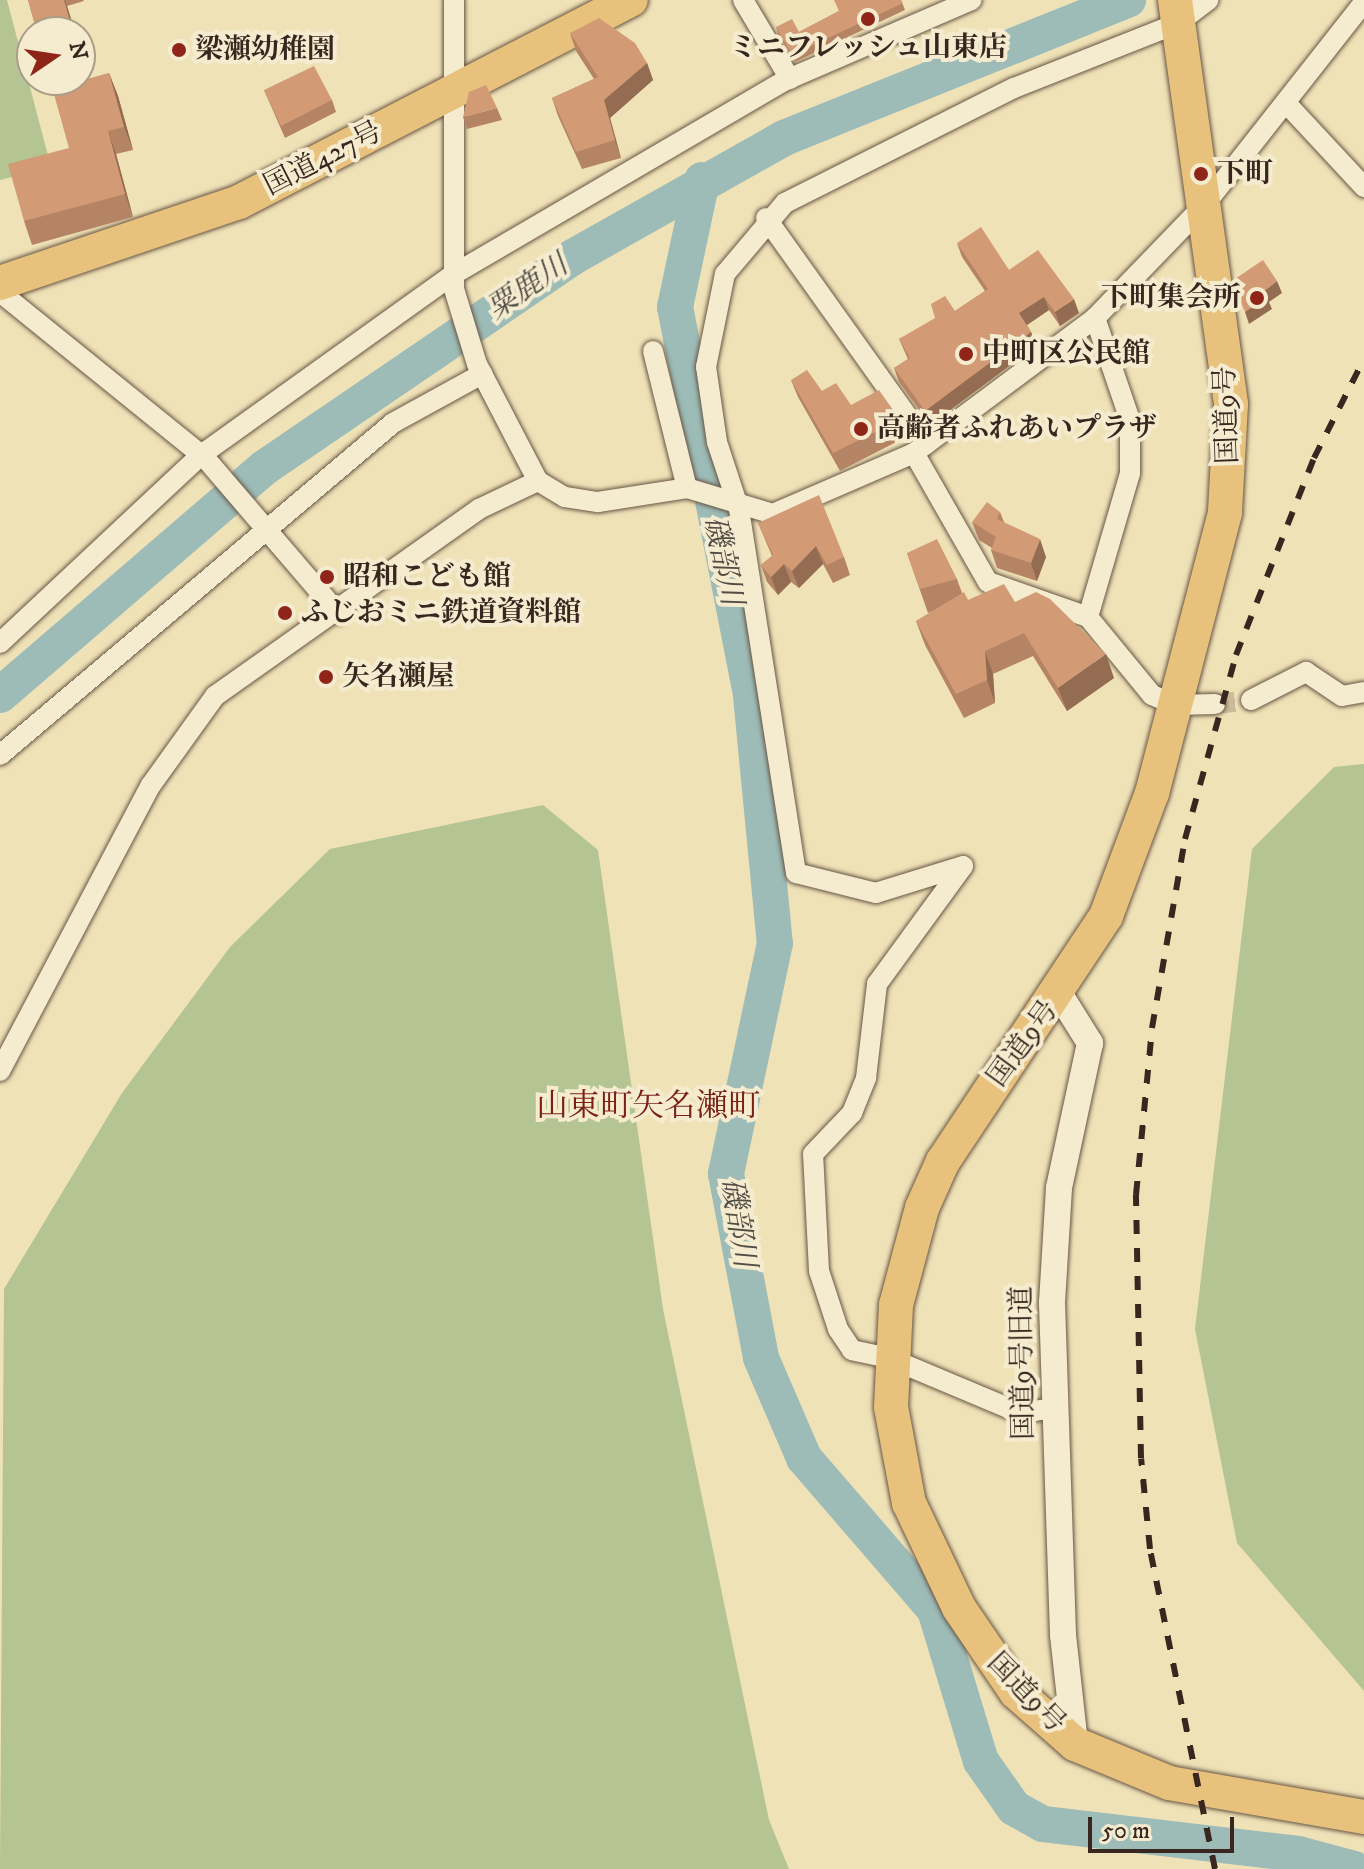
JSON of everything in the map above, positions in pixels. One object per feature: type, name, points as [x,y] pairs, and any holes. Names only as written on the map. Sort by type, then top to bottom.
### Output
[{"type":"highway","name":"国道427号","points":[[0,283],[239,202],[631,0]]},
{"type":"highway","name":"国道9号","points":[[1176,11],[1206,203],[1231,404],[1230,471],[1175,705],[1132,855],[1060,995],[943,1161],[907,1256],[889,1358],[898,1455],[932,1559],[984,1652],[1075,1744],[1169,1783],[1364,1817]]},
{"type":"street","points":[[454,0],[454,282],[480,369],[538,481],[565,497],[598,502],[687,488],[739,509],[773,514],[921,448],[1095,318],[1206,203],[1364,2]]},
{"type":"street","points":[[743,0],[790,79]]},
{"type":"street","points":[[0,643],[203,457],[454,282],[790,79],[972,0]]},
{"type":"street","points":[[1055,1408],[1020,1413],[889,1358],[852,1350],[838,1329],[819,1271],[813,1154],[852,1113],[866,1078],[877,984],[963,866],[876,893],[796,873],[739,509],[717,442],[706,367],[725,274],[766,218],[851,164],[1176,11],[1208,0]]},
{"type":"street","points":[[1286,103],[1364,187]]},
{"type":"street","points":[[766,218],[921,448],[988,582],[1088,617],[1126,672],[1175,705],[1215,704]]},
{"type":"street","points":[[0,292],[203,457],[339,614]]},
{"type":"street","points":[[1088,617],[1130,473],[1130,420],[1095,318]]},
{"type":"street","points":[[653,351],[687,488]]},
{"type":"street","points":[[0,755],[265,526],[393,423],[480,369]]},
{"type":"street","points":[[0,1071],[151,785],[215,696],[339,614],[479,509],[538,481]]},
{"type":"street","points":[[1251,700],[1306,672],[1342,696],[1364,692]]},
{"type":"street","name":"国道9号旧道","points":[[1060,995],[1090,1043],[1059,1188],[1055,1408],[1063,1635],[1075,1744]]},
{"type":"green space","points":[[0,0],[7,0],[16,34],[16,96],[32,96],[51,167],[0,180]]},
{"type":"green space","points":[[1364,764],[1364,1691],[1237,1543],[1195,1329],[1252,849],[1334,767]]},
{"type":"green space","points":[[543,805],[598,850],[663,1309],[769,1820],[789,1869],[0,1869],[4,1289],[122,1093],[230,947],[330,849]]},
{"type":"building","points":[[28,0],[64,0],[68,16],[32,16]]},
{"type":"building","points":[[834,0],[901,0],[903,3],[792,55],[776,27],[792,19],[799,32],[839,11]]},
{"type":"building","points":[[599,18],[635,43],[647,63],[604,100],[615,140],[576,152],[552,98],[598,77],[570,33]]},
{"type":"building","points":[[314,66],[332,100],[281,126],[264,90]]},
{"type":"building","points":[[109,73],[124,127],[108,131],[125,194],[24,221],[8,164],[69,148],[54,96],[96,96],[96,77]]},
{"type":"building","points":[[486,85],[497,108],[463,117],[469,92]]},
{"type":"building","points":[[981,227],[1009,270],[1038,250],[1074,299],[1055,312],[1044,297],[1019,313],[1031,332],[925,411],[894,368],[910,358],[899,339],[935,318],[931,304],[945,296],[955,311],[988,289],[957,243]]},
{"type":"building","points":[[1263,260],[1277,281],[1264,291],[1268,297],[1245,312],[1232,281]]},
{"type":"building","name":"高齢者ふれあいプラザ","points":[[807,370],[822,391],[836,383],[851,405],[879,390],[900,420],[833,453],[791,380]]},
{"type":"building","points":[[819,495],[844,557],[827,565],[816,546],[792,571],[784,564],[771,577],[761,565],[773,555],[758,523]]},
{"type":"building","points":[[987,502],[1000,512],[997,519],[1040,539],[1031,563],[991,550],[996,537],[972,522]]},
{"type":"building","points":[[937,539],[957,579],[920,589],[907,553]]},
{"type":"building","points":[[1004,584],[1015,602],[1036,592],[1050,599],[1106,654],[1058,688],[1024,633],[985,651],[987,680],[956,694],[916,621],[964,592],[968,600]]},
{"type":"waterway","name":"粟鹿川","points":[[0,695],[264,468],[573,257],[784,138],[1128,0]]},
{"type":"waterway","name":"磯部川","points":[[702,180],[675,307],[751,696],[775,943],[726,1174],[761,1358],[804,1458],[935,1610],[981,1761],[1014,1808],[1043,1824],[1298,1854],[1354,1869]]},
{"type":"tunnel","points":[[1215,704],[1251,700]]},
{"type":"railway","points":[[1215,1869],[1150,1549],[1141,1458],[1136,1195],[1152,1028],[1185,839],[1236,655],[1314,458],[1364,359]]},
{"type":"place","name":"ミニフレッシュ山東店","points":[[868,19]]},
{"type":"place","name":"梁瀬幼稚園","points":[[179,50]]},
{"type":"place","name":"下町","points":[[1201,174]]},
{"type":"place","name":"下町集会所","points":[[1257,298]]},
{"type":"place","name":"中町区公民館","points":[[966,354]]},
{"type":"place","name":"高齢者ふれあいプラザ","points":[[861,429]]},
{"type":"place","name":"昭和こども館","points":[[327,577]]},
{"type":"place","name":"ふじおミニ鉄道資料館","points":[[285,613]]},
{"type":"place","name":"矢名瀬屋","points":[[326,677]]},
{"type":"district","name":"山東町矢名瀬町","points":[[648,1107]]}]
